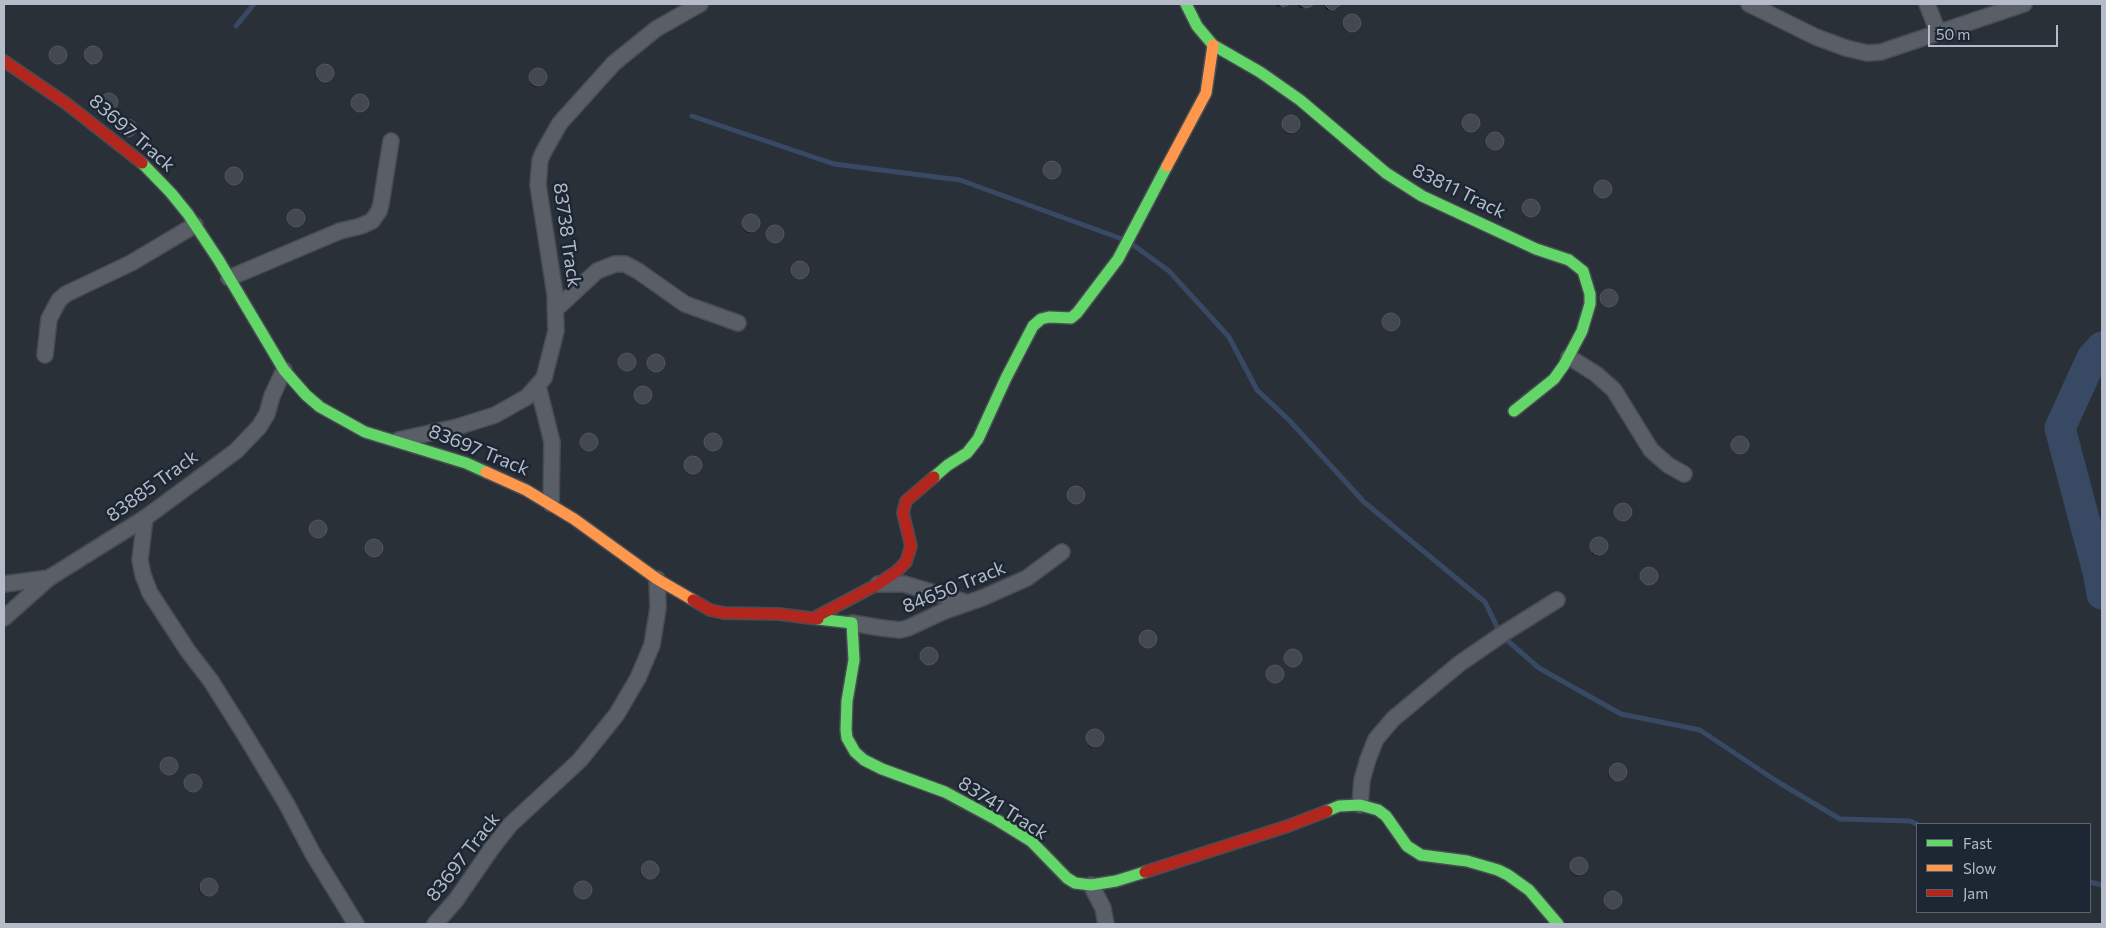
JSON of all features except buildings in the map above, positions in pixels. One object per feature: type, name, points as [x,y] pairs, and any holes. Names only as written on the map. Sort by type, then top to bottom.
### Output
[{"type":"street","name":"83738 Track","points":[[396,440],[458,427],[496,415],[527,397],[544,378],[556,331],[553,279],[539,193],[540,160],[544,150],[560,123],[614,63],[684,8],[700,4]]},
{"type":"street","name":"83811 Track","points":[[1186,4],[1197,26],[1213,45],[1260,72],[1300,100],[1386,173],[1422,196],[1536,249],[1569,260],[1579,266],[1586,277],[1590,294],[1590,304],[1582,331],[1566,361],[1554,378],[1514,411]]},
{"type":"street","points":[[1749,4],[1816,37],[1846,48],[1867,53],[1881,52],[2024,4]]},
{"type":"street","points":[[1927,4],[1938,32]]},
{"type":"street","points":[[814,618],[878,584],[897,571],[906,562],[910,554],[910,546],[902,513],[906,501],[948,465],[967,453],[978,439],[1006,378],[1033,326],[1041,319],[1049,317],[1070,318],[1077,313],[1118,259],[1206,93],[1213,45]]},
{"type":"street","name":"83697 Track","points":[[4,61],[74,109],[134,155],[171,193],[195,224],[284,370],[306,395],[331,414],[365,432],[396,440],[474,466],[504,479],[551,504],[657,579],[658,608],[652,646],[638,678],[617,714],[580,760],[510,825],[438,923]]},
{"type":"street","points":[[229,278],[340,231],[372,221],[381,204],[391,141]]},
{"type":"street","points":[[45,355],[50,318],[58,300],[66,294],[131,263],[195,224]]},
{"type":"street","points":[[555,310],[597,271],[615,264],[625,264],[685,304],[738,323]]},
{"type":"street","points":[[1566,361],[1596,374],[1614,390],[1651,450],[1668,465],[1684,474]]},
{"type":"street","name":"83885 Track","points":[[4,584],[49,578],[145,518],[236,451],[259,427],[284,370]]},
{"type":"street","points":[[538,386],[552,442],[551,504]]},
{"type":"street","points":[[145,518],[140,560],[150,593],[172,628],[211,681],[245,735],[286,803],[313,854],[356,924]]},
{"type":"street","name":"84650 Track","points":[[852,623],[882,628],[904,629],[1027,578],[1062,552]]},
{"type":"street","points":[[4,618],[49,578]]},
{"type":"street","points":[[657,579],[701,606],[717,612],[814,618],[852,623]]},
{"type":"street","points":[[878,584],[904,584],[968,603]]},
{"type":"street","points":[[1360,805],[1362,780],[1368,760],[1376,740],[1393,719],[1459,664],[1501,635],[1558,600]]},
{"type":"street","name":"83741 Track","points":[[852,623],[854,660],[847,700],[846,730],[850,746],[859,756],[893,774],[945,792],[997,820],[1031,841],[1067,878],[1075,883],[1091,885],[1116,881],[1288,826],[1339,806],[1360,805],[1378,810],[1386,816],[1407,846],[1421,855],[1467,862],[1498,870],[1508,875],[1529,890],[1558,924]]},
{"type":"street","points":[[1091,885],[1103,908],[1106,924]]},
{"type":"waterway","points":[[236,26],[254,4]]},
{"type":"waterway","points":[[692,116],[834,164],[960,180],[1122,239]]},
{"type":"waterway","points":[[1132,244],[1169,271],[1229,337],[1257,390],[1289,420],[1364,502],[1485,602],[1501,635],[1539,668],[1621,714],[1700,730],[1778,782],[1840,819],[1910,821],[1916,824]]},
{"type":"waterway","points":[[2102,347],[2092,358],[2060,428],[2098,572],[2102,594]]},
{"type":"waterway","points":[[2091,882],[2102,885]]},
{"type":"traffic: fast","points":[[1186,4],[1197,26],[1213,45],[1260,72],[1300,100],[1386,173],[1422,196],[1536,249],[1569,260],[1583,271],[1590,294],[1590,304],[1582,331],[1564,365],[1554,379],[1514,411]]},
{"type":"traffic: fast","points":[[142,163],[188,214],[218,259],[284,370],[306,395],[320,407],[365,432],[466,463],[486,472]]},
{"type":"traffic: fast","points":[[934,477],[967,453],[978,439],[1006,378],[1033,326],[1041,319],[1049,317],[1071,318],[1077,313],[1118,259],[1167,166]]},
{"type":"traffic: fast","points":[[818,619],[852,623],[854,660],[847,701],[846,730],[847,738],[855,752],[864,760],[882,769],[945,792],[997,820],[1031,841],[1067,878],[1075,883],[1091,885],[1116,881],[1145,872]]},
{"type":"traffic: fast","points":[[1327,811],[1339,806],[1360,805],[1378,810],[1386,816],[1407,846],[1421,855],[1467,861],[1498,870],[1508,875],[1529,890],[1558,924]]},
{"type":"traffic: slow","points":[[1167,166],[1206,93],[1213,45]]},
{"type":"traffic: slow","points":[[486,472],[526,490],[574,519],[657,579],[693,600]]},
{"type":"traffic: jam","points":[[4,61],[67,104],[142,163]]},
{"type":"traffic: jam","points":[[814,618],[878,584],[897,571],[906,562],[911,546],[903,513],[906,501],[934,477]]},
{"type":"traffic: jam","points":[[693,600],[710,610],[724,613],[779,614],[818,619]]},
{"type":"traffic: jam","points":[[1145,872],[1288,826],[1327,811]]}]
